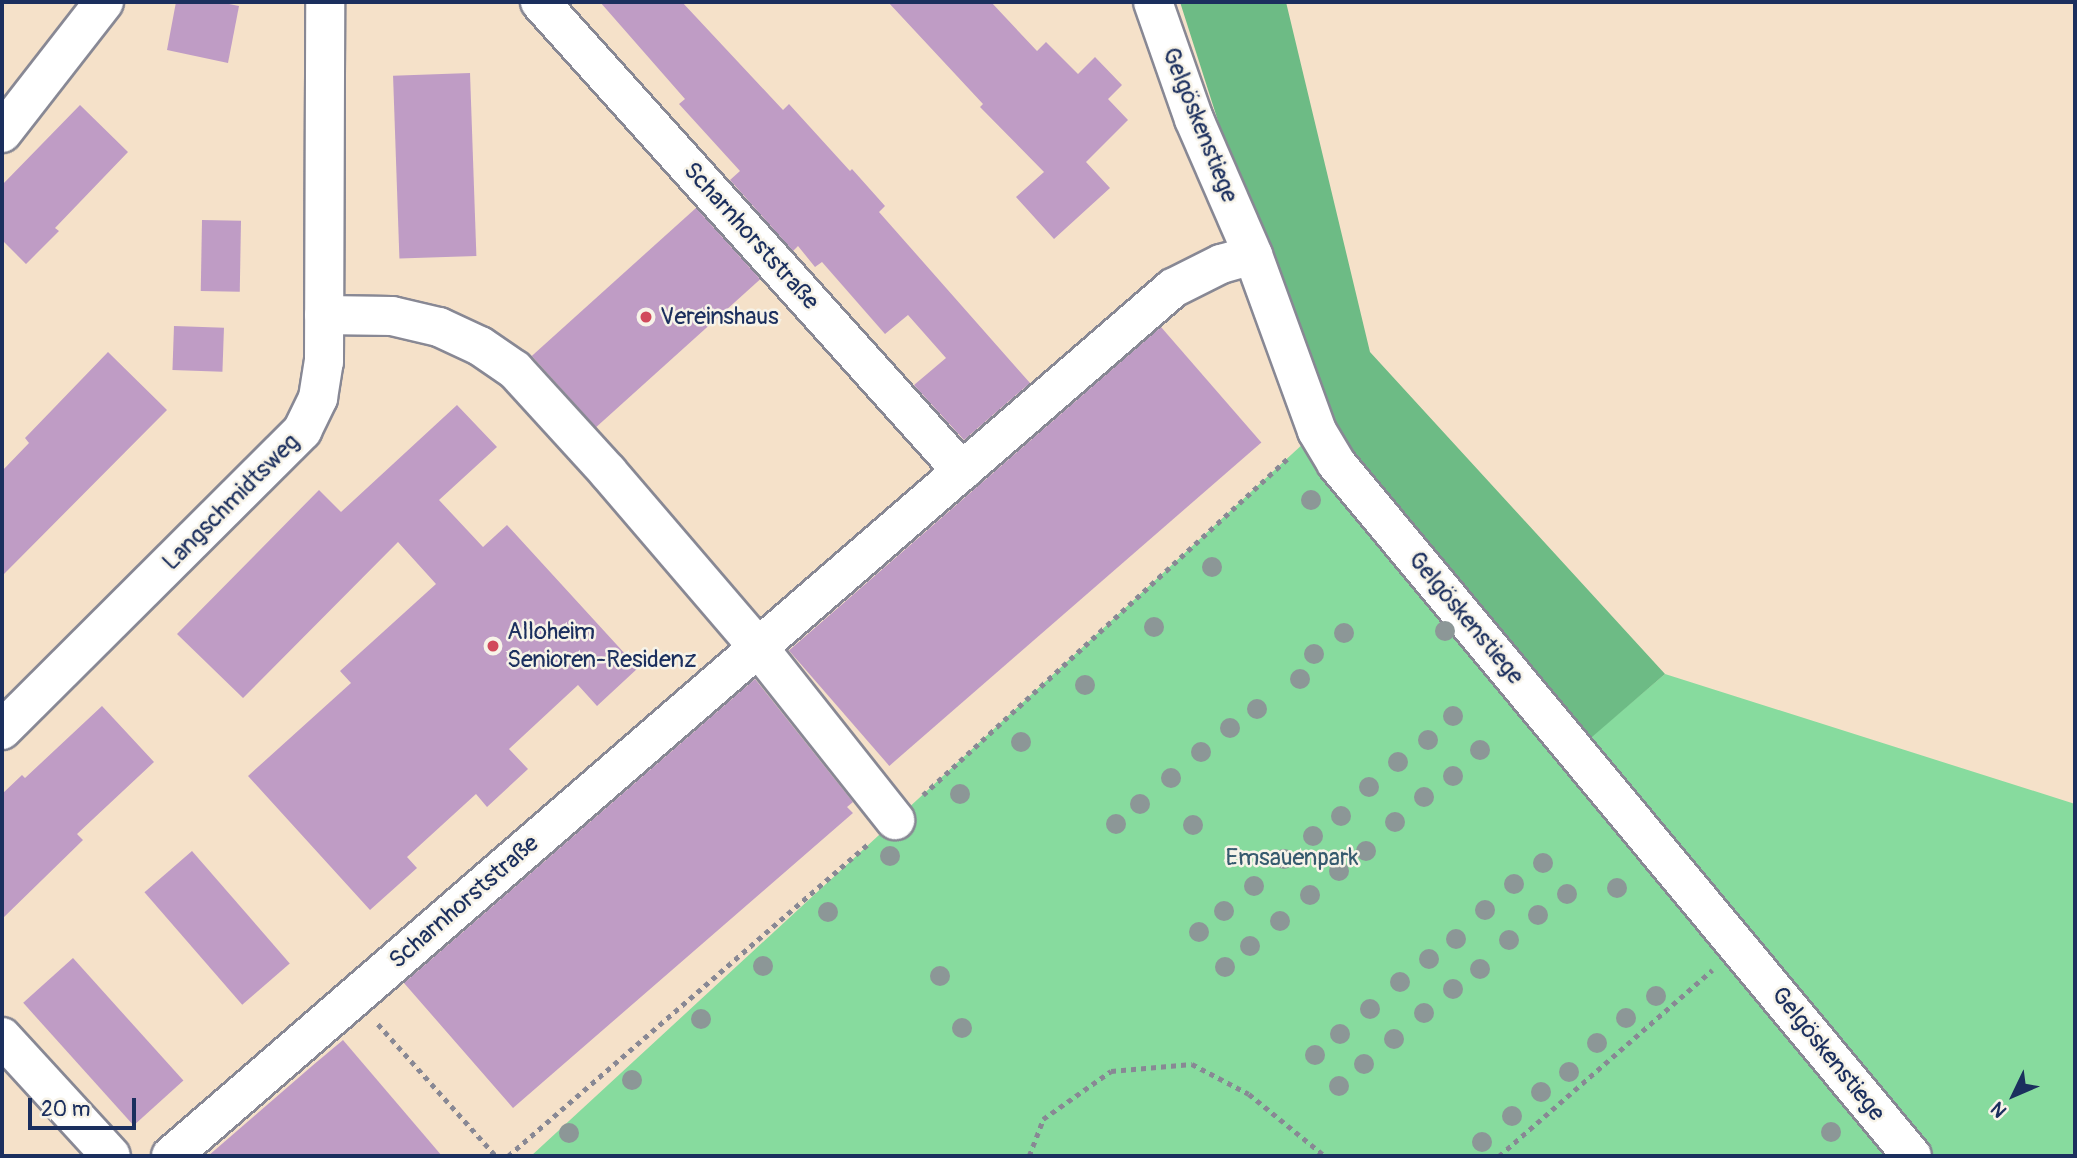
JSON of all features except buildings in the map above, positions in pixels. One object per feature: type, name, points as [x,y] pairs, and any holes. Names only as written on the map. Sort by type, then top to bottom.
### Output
[{"type":"street","points":[[2,133],[104,2]]},
{"type":"street","name":"Langschmidtsweg","points":[[2,730],[302,431],[318,398],[324,362],[325,2]]},
{"type":"street","name":"Scharnhorststraße","points":[[540,2],[962,471]]},
{"type":"street","name":"Gelgöskenstiege","points":[[1153,2],[1194,119],[1253,255],[1317,431],[1336,463],[1912,1156]]},
{"type":"street","name":"Scharnhorststraße","points":[[171,1156],[1173,288],[1221,264],[1253,255]]},
{"type":"street","points":[[324,315],[392,316],[439,327],[480,346],[515,370],[608,472],[758,648],[895,820]]},
{"type":"street","points":[[2,1037],[111,1156]]},
{"type":"path","points":[[1499,1156],[1739,947]]},
{"type":"path","points":[[354,998],[496,1156]]},
{"type":"path","points":[[1029,1156],[1043,1119],[1111,1071],[1192,1064],[1249,1094],[1325,1156]]},
{"type":"green space","points":[[1180,2],[1286,2],[1370,352],[1665,674],[1585,743],[1317,431]]},
{"type":"green space","name":"Emsauenpark","points":[[1317,431],[1585,742],[1665,674],[2075,804],[2075,1156],[531,1156]]},
{"type":"place","name":"Vereinshaus","points":[[646,317]]},
{"type":"place","name":"Alloheim Senioren-Residenz","points":[[493,646]]}]
